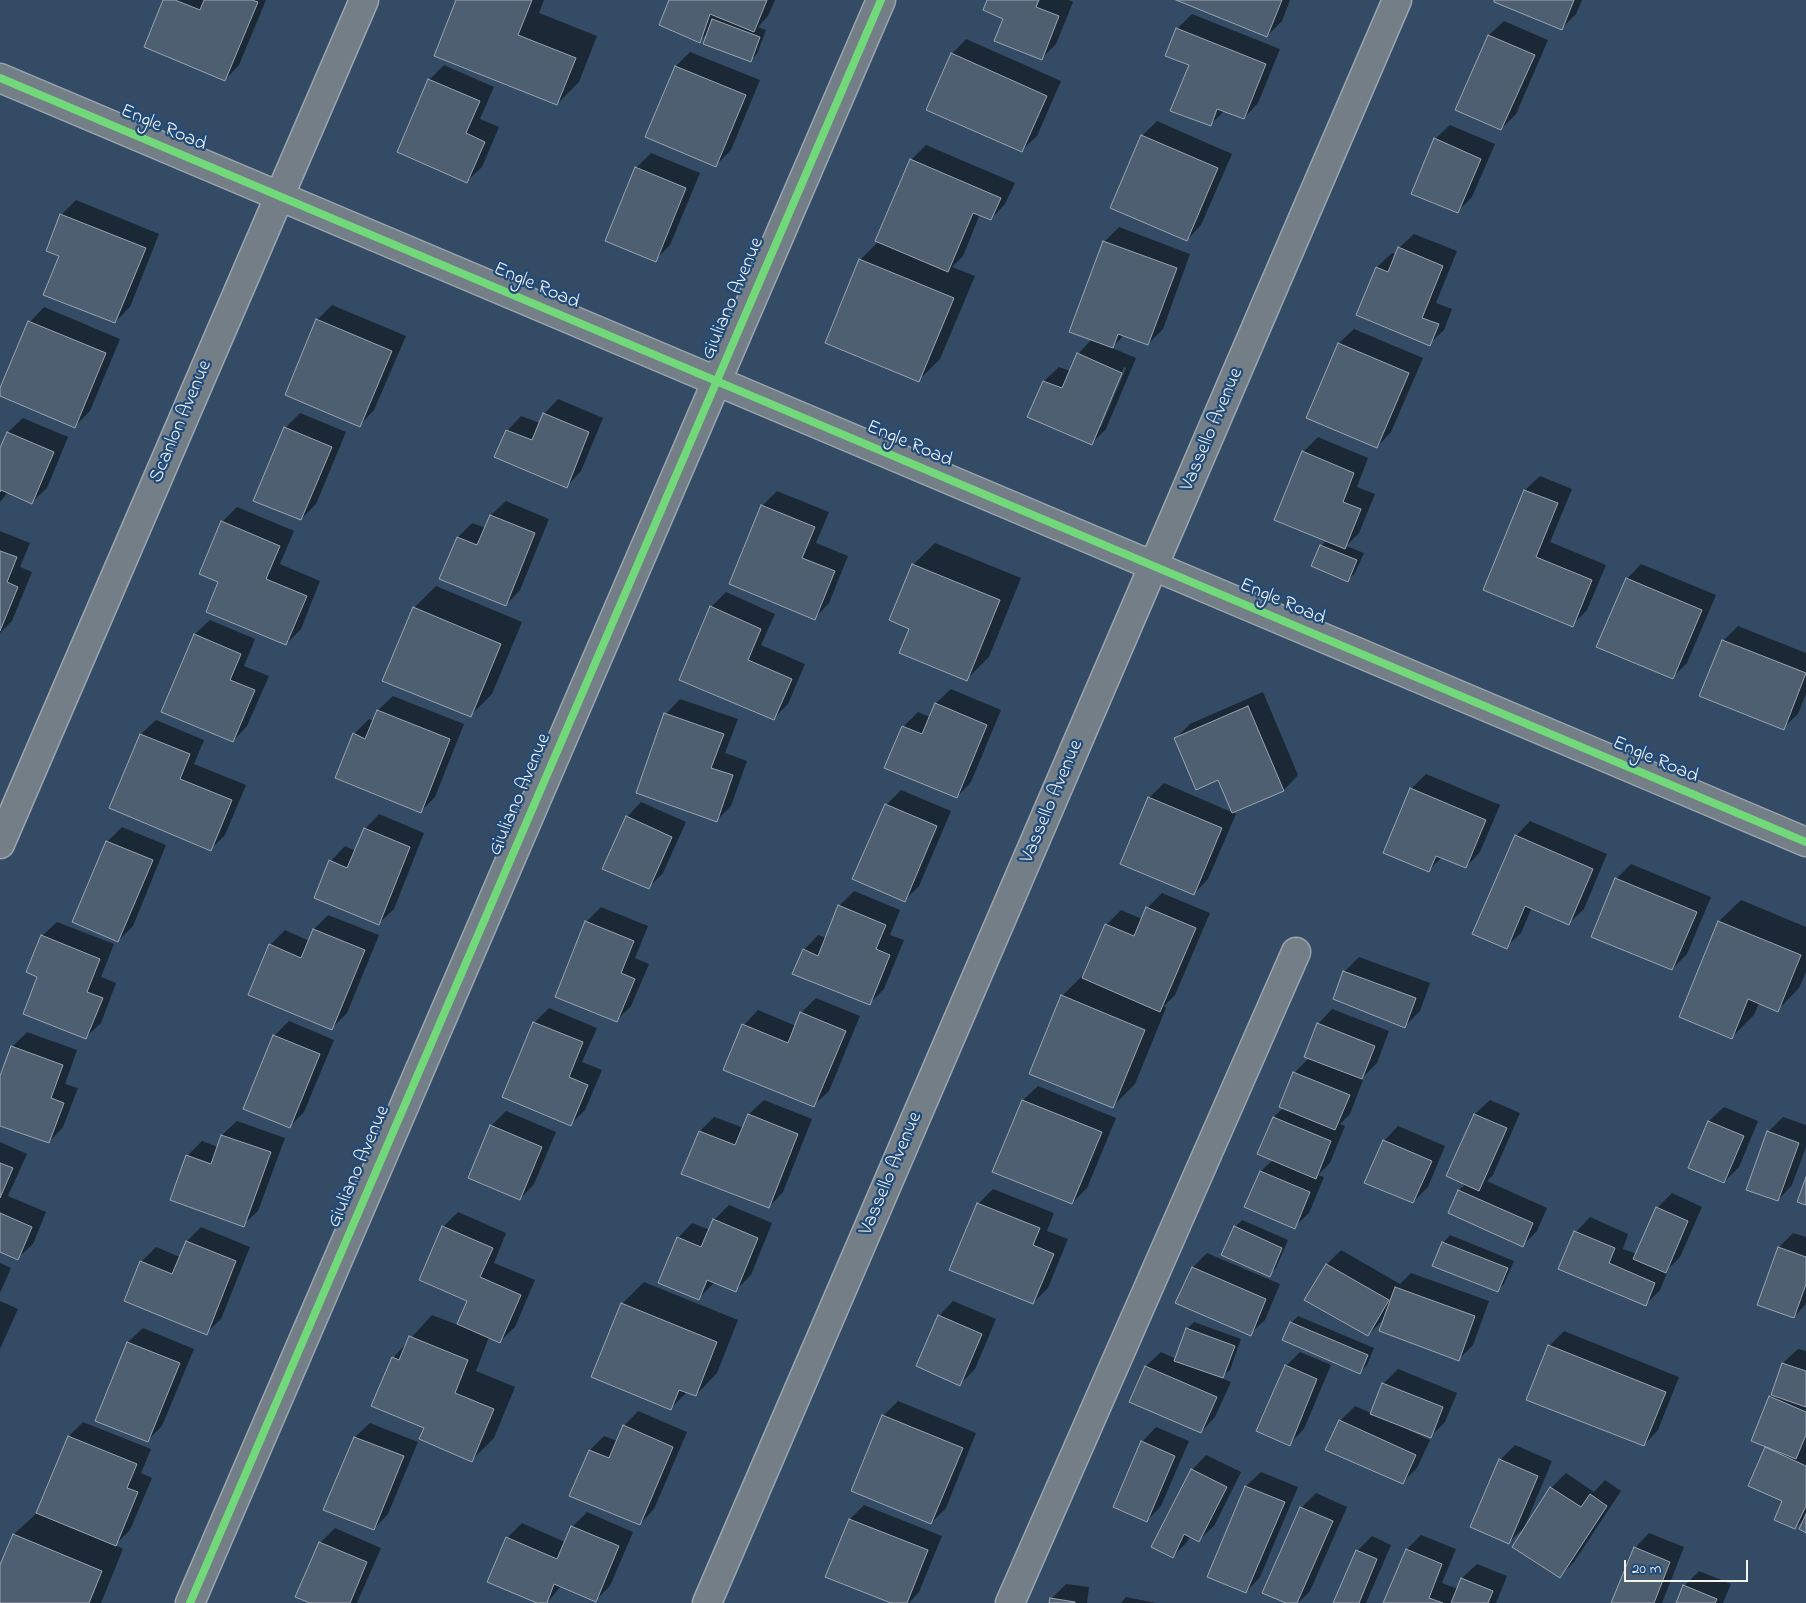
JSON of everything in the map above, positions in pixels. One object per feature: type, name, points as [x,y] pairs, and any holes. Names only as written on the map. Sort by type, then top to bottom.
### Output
[{"type":"street","name":"Scanlon Avenue","points":[[0,844],[364,0]]},
{"type":"street","name":"Giuliano Avenue","points":[[190,1603],[881,0]]},
{"type":"street","name":"Vassello Avenue","points":[[707,1603],[1397,0]]},
{"type":"street","name":"Engle Road","points":[[0,78],[1806,842]]},
{"type":"street","points":[[1010,1603],[1296,952]]},
{"type":"building","points":[[163,0],[175,0],[200,10],[204,0],[252,0],[258,2],[225,81],[144,47]]},
{"type":"building","points":[[456,0],[532,0],[518,35],[576,58],[557,105],[434,56]]},
{"type":"building","points":[[669,0],[767,0],[754,32],[710,14],[700,43],[659,25]]},
{"type":"building","points":[[987,0],[1039,0],[1036,7],[1059,16],[1042,60],[994,41],[1003,19],[983,10]]},
{"type":"building","points":[[1176,0],[1282,0],[1267,37]]},
{"type":"building","points":[[1494,0],[1574,0],[1562,30],[1494,2]]},
{"type":"building","points":[[712,19],[760,37],[751,62],[703,44]]},
{"type":"building","points":[[1176,28],[1266,64],[1244,119],[1217,109],[1211,126],[1170,111],[1189,65],[1165,56]]},
{"type":"building","points":[[1488,35],[1535,55],[1501,130],[1455,110]]},
{"type":"building","points":[[951,53],[1047,96],[1022,152],[926,110]]},
{"type":"building","points":[[675,66],[746,95],[716,167],[645,137]]},
{"type":"building","points":[[428,79],[480,101],[466,133],[485,142],[467,183],[397,152]]},
{"type":"building","points":[[1141,135],[1218,168],[1187,241],[1110,208]]},
{"type":"building","points":[[1434,138],[1481,159],[1458,213],[1411,194]]},
{"type":"building","points":[[910,159],[1001,198],[991,220],[973,213],[948,272],[875,241]]},
{"type":"building","points":[[635,167],[686,188],[656,262],[605,241]]},
{"type":"building","points":[[60,214],[146,248],[115,323],[43,295],[59,256],[46,251]]},
{"type":"building","points":[[1103,241],[1177,268],[1148,345],[1118,334],[1113,348],[1069,332]]},
{"type":"building","points":[[1398,247],[1443,266],[1422,318],[1439,324],[1430,346],[1356,315],[1376,267],[1388,272]]},
{"type":"building","points":[[859,259],[954,298],[919,382],[825,343]]},
{"type":"building","points":[[316,319],[392,351],[360,427],[285,395]]},
{"type":"building","points":[[28,321],[106,353],[75,428],[0,396],[0,388]]},
{"type":"building","points":[[1338,343],[1409,373],[1377,448],[1306,418]]},
{"type":"building","points":[[1077,353],[1122,373],[1092,445],[1027,417],[1043,381],[1062,388]]},
{"type":"building","points":[[543,413],[589,432],[567,488],[494,457],[506,430],[532,440]]},
{"type":"building","points":[[284,427],[332,447],[301,520],[253,501]]},
{"type":"building","points":[[7,432],[54,452],[32,504],[1,490],[0,492],[0,448]]},
{"type":"building","points":[[1302,451],[1354,473],[1343,502],[1361,509],[1345,549],[1274,520]]},
{"type":"building","points":[[1524,490],[1558,503],[1536,557],[1592,580],[1573,627],[1483,590]]},
{"type":"building","points":[[761,505],[815,527],[802,558],[835,571],[815,620],[729,584]]},
{"type":"building","points":[[490,515],[535,533],[506,606],[439,579],[457,537],[477,545]]},
{"type":"building","points":[[221,521],[280,546],[266,579],[307,596],[286,645],[206,612],[218,582],[199,574]]},
{"type":"building","points":[[1320,545],[1357,560],[1348,582],[1311,566]]},
{"type":"building","points":[[0,551],[17,557],[7,582],[18,587],[0,631]]},
{"type":"building","points":[[912,564],[1000,600],[967,681],[899,653],[909,629],[889,620]]},
{"type":"building","points":[[1626,578],[1702,610],[1673,679],[1596,647]]},
{"type":"building","points":[[710,606],[761,629],[748,660],[792,679],[774,720],[679,680]]},
{"type":"building","points":[[413,607],[501,644],[471,717],[382,681]]},
{"type":"building","points":[[194,634],[241,654],[230,680],[255,690],[233,742],[161,712]]},
{"type":"building","points":[[1722,640],[1806,673],[1784,730],[1699,696]]},
{"type":"building","points":[[935,703],[987,725],[957,798],[884,768],[902,726],[922,734]]},
{"type":"building","points":[[1248,706],[1284,791],[1232,813],[1218,780],[1196,790],[1174,738]]},
{"type":"building","points":[[377,710],[450,739],[421,813],[335,778],[353,733],[365,739]]},
{"type":"building","points":[[664,713],[724,734],[711,768],[733,775],[717,822],[636,793]]},
{"type":"building","points":[[140,734],[190,754],[180,779],[232,800],[211,851],[109,808]]},
{"type":"building","points":[[1410,788],[1486,820],[1466,868],[1436,856],[1429,872],[1383,853]]},
{"type":"building","points":[[1148,797],[1222,828],[1194,895],[1120,864]]},
{"type":"building","points":[[885,804],[937,826],[905,902],[852,879]]},
{"type":"building","points":[[626,816],[672,837],[649,889],[602,869]]},
{"type":"building","points":[[364,828],[410,847],[379,925],[314,898],[329,860],[347,868]]},
{"type":"building","points":[[1515,835],[1593,869],[1569,925],[1525,906],[1507,949],[1472,934]]},
{"type":"building","points":[[106,841],[153,860],[118,942],[72,922]]},
{"type":"building","points":[[1615,878],[1697,912],[1672,970],[1591,937]]},
{"type":"building","points":[[838,905],[886,925],[876,949],[890,955],[870,1005],[792,974],[803,949],[818,956]]},
{"type":"building","points":[[1146,907],[1196,928],[1160,1012],[1082,978],[1105,924],[1134,936]]},
{"type":"building","points":[[585,921],[634,941],[621,973],[635,979],[617,1022],[555,997]]},
{"type":"building","points":[[1718,921],[1801,955],[1778,1012],[1748,999],[1732,1039],[1679,1017]]},
{"type":"building","points":[[313,929],[365,950],[332,1030],[248,995],[269,944],[301,958]]},
{"type":"building","points":[[41,935],[100,959],[87,992],[103,998],[86,1039],[23,1014],[37,977],[26,972]]},
{"type":"building","points":[[1343,971],[1416,998],[1405,1028],[1333,999]]},
{"type":"building","points":[[1061,995],[1145,1030],[1113,1108],[1029,1074]]},
{"type":"building","points":[[800,1012],[846,1031],[814,1107],[723,1070],[742,1024],[788,1043]]},
{"type":"building","points":[[533,1022],[583,1042],[569,1077],[588,1085],[571,1126],[502,1097]]},
{"type":"building","points":[[1317,1023],[1375,1046],[1362,1079],[1304,1057]]},
{"type":"building","points":[[273,1035],[320,1054],[290,1128],[243,1109]]},
{"type":"building","points":[[11,1046],[63,1065],[51,1098],[64,1103],[49,1143],[0,1126],[0,1076]]},
{"type":"building","points":[[1293,1072],[1350,1095],[1335,1130],[1279,1107]]},
{"type":"building","points":[[1022,1100],[1102,1132],[1072,1204],[992,1172]]},
{"type":"building","points":[[748,1114],[798,1134],[769,1208],[681,1174],[699,1131],[735,1145]]},
{"type":"building","points":[[1474,1114],[1507,1128],[1479,1191],[1446,1176]]},
{"type":"building","points":[[1273,1117],[1331,1141],[1316,1179],[1257,1154]]},
{"type":"building","points":[[1708,1121],[1744,1136],[1724,1183],[1688,1168]]},
{"type":"building","points":[[490,1125],[542,1147],[520,1200],[468,1178]]},
{"type":"building","points":[[1767,1131],[1799,1143],[1778,1201],[1746,1190]]},
{"type":"building","points":[[221,1135],[271,1152],[244,1227],[170,1200],[186,1155],[211,1164]]},
{"type":"building","points":[[1383,1140],[1432,1161],[1413,1203],[1364,1183]]},
{"type":"building","points":[[0,1163],[13,1168],[0,1198]]},
{"type":"building","points":[[1260,1171],[1310,1192],[1295,1229],[1244,1207]]},
{"type":"building","points":[[1806,1177],[1806,1205],[1797,1202]]},
{"type":"building","points":[[1458,1190],[1533,1223],[1523,1247],[1448,1213]]},
{"type":"building","points":[[977,1203],[1040,1228],[1033,1245],[1054,1254],[1033,1304],[949,1270]]},
{"type":"building","points":[[1656,1207],[1688,1221],[1666,1273],[1633,1259]]},
{"type":"building","points":[[0,1213],[32,1227],[18,1260],[0,1252]]},
{"type":"building","points":[[713,1219],[758,1238],[736,1292],[707,1280],[699,1300],[658,1283],[677,1237],[701,1247]]},
{"type":"building","points":[[442,1226],[493,1248],[480,1277],[521,1295],[500,1343],[457,1324],[467,1301],[419,1280]]},
{"type":"building","points":[[1234,1226],[1282,1248],[1270,1277],[1221,1255]]},
{"type":"building","points":[[1574,1231],[1615,1248],[1609,1263],[1655,1283],[1646,1306],[1558,1269]]},
{"type":"building","points":[[186,1241],[236,1261],[207,1335],[124,1301],[140,1261],[172,1274]]},
{"type":"building","points":[[1442,1242],[1508,1268],[1498,1292],[1432,1266]]},
{"type":"building","points":[[1778,1247],[1806,1257],[1806,1284],[1794,1318],[1757,1305]]},
{"type":"building","points":[[1326,1264],[1389,1300],[1368,1336],[1304,1300]]},
{"type":"building","points":[[1192,1267],[1266,1299],[1251,1336],[1175,1303]]},
{"type":"building","points":[[1395,1287],[1475,1316],[1459,1361],[1379,1331]]},
{"type":"building","points":[[621,1303],[717,1342],[696,1396],[679,1390],[671,1410],[591,1377]]},
{"type":"building","points":[[938,1315],[982,1334],[960,1386],[916,1366]]},
{"type":"building","points":[[1290,1322],[1368,1355],[1360,1374],[1282,1340]]},
{"type":"building","points":[[1186,1328],[1235,1346],[1223,1378],[1174,1361]]},
{"type":"building","points":[[409,1336],[468,1360],[455,1393],[494,1409],[472,1462],[419,1439],[424,1428],[371,1406],[392,1357],[399,1360]]},
{"type":"building","points":[[127,1342],[180,1363],[148,1442],[95,1421]]},
{"type":"building","points":[[1548,1345],[1666,1392],[1644,1446],[1526,1400]]},
{"type":"building","points":[[1782,1363],[1806,1371],[1806,1407],[1771,1395]]},
{"type":"building","points":[[1285,1365],[1317,1379],[1290,1446],[1256,1431]]},
{"type":"building","points":[[1145,1366],[1217,1397],[1201,1433],[1129,1402]]},
{"type":"building","points":[[1382,1383],[1443,1407],[1431,1438],[1370,1414]]},
{"type":"building","points":[[1769,1396],[1806,1412],[1806,1435],[1796,1459],[1751,1441]]},
{"type":"building","points":[[882,1415],[963,1448],[931,1524],[851,1491]]},
{"type":"building","points":[[1339,1420],[1416,1455],[1403,1484],[1325,1450]]},
{"type":"building","points":[[623,1425],[673,1447],[640,1525],[569,1496],[589,1450],[609,1458]]},
{"type":"building","points":[[68,1436],[137,1464],[127,1488],[138,1492],[116,1546],[36,1513]]},
{"type":"building","points":[[354,1437],[404,1456],[374,1530],[323,1510]]},
{"type":"building","points":[[1141,1441],[1175,1456],[1147,1522],[1113,1507]]},
{"type":"building","points":[[1765,1447],[1806,1466],[1806,1506],[1795,1529],[1774,1520],[1782,1501],[1748,1486]]},
{"type":"building","points":[[1499,1459],[1538,1476],[1509,1544],[1470,1527]]},
{"type":"building","points":[[1191,1469],[1227,1487],[1199,1542],[1184,1534],[1173,1558],[1151,1547]]},
{"type":"building","points":[[1245,1486],[1285,1502],[1246,1593],[1207,1577]]},
{"type":"building","points":[[1550,1487],[1581,1507],[1590,1494],[1607,1506],[1560,1578],[1512,1547]]},
{"type":"building","points":[[1300,1507],[1333,1521],[1297,1603],[1286,1603],[1262,1593]]},
{"type":"building","points":[[1806,1514],[1806,1533],[1799,1529]]},
{"type":"building","points":[[849,1519],[928,1550],[907,1603],[891,1603],[825,1577]]},
{"type":"building","points":[[571,1526],[619,1546],[596,1602],[554,1584],[547,1603],[537,1603],[487,1582],[506,1537],[557,1559]]},
{"type":"building","points":[[13,1534],[102,1571],[89,1603],[0,1603],[0,1565]]},
{"type":"building","points":[[319,1542],[367,1562],[350,1603],[310,1603],[295,1597]]},
{"type":"building","points":[[1634,1547],[1670,1562],[1654,1603],[1611,1603]]},
{"type":"building","points":[[1406,1549],[1442,1564],[1429,1598],[1443,1603],[1383,1603]]},
{"type":"building","points":[[1356,1550],[1377,1559],[1359,1603],[1333,1603]]},
{"type":"building","points":[[1461,1578],[1493,1591],[1488,1603],[1451,1603]]},
{"type":"building","points":[[1683,1585],[1717,1599],[1715,1603],[1676,1603]]},
{"type":"building","points":[[1050,1598],[1075,1602],[1075,1603],[1049,1603]]},
{"type":"cycle path","points":[[190,1603],[881,0]]},
{"type":"cycle path","points":[[0,78],[1806,842]]}]
